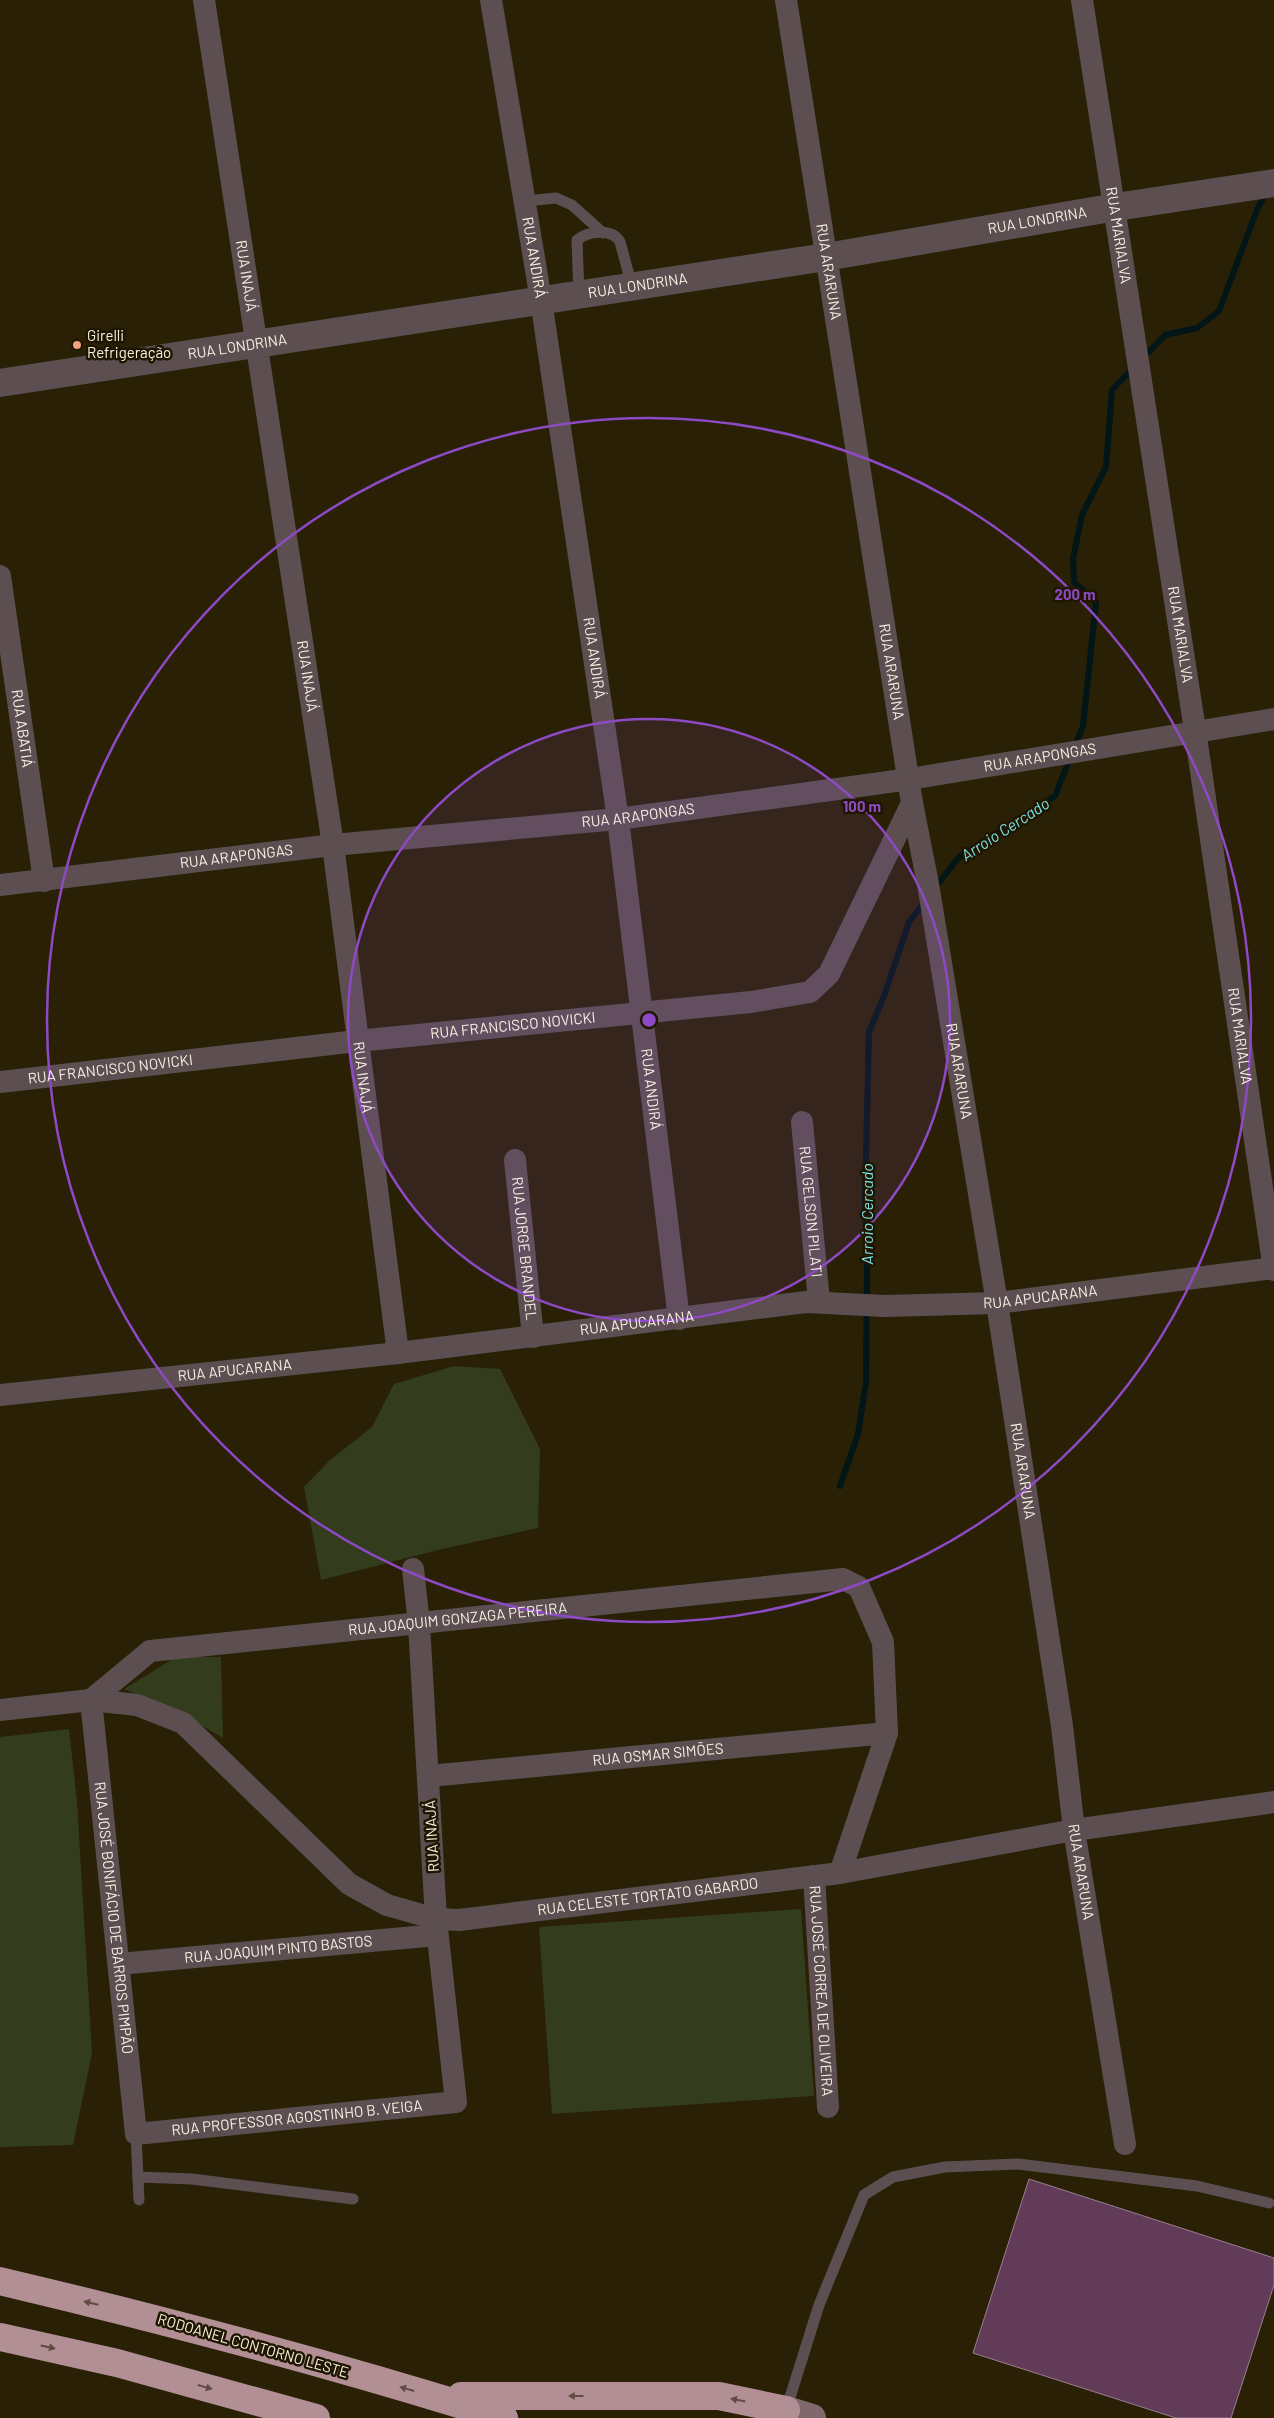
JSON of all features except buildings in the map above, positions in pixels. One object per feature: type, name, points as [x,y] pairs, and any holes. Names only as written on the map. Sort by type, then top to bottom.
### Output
[{"type":"highway","name":"RODOANEL CONTORNO LESTE","points":[[0,2281],[139,2314],[435,2396],[504,2418]]},
{"type":"highway","points":[[0,2337],[117,2363],[316,2418]]},
{"type":"highway","points":[[435,2396],[719,2396],[786,2410]]},
{"type":"main road","points":[[786,2410],[812,2418]]},
{"type":"street","name":"RUA INAJÁ","points":[[204,0],[334,845],[357,1041],[398,1353]]},
{"type":"street","name":"RUA ANDIRÁ","points":[[491,0],[541,300],[618,819],[679,1319]]},
{"type":"street","name":"RUA ARARUNA","points":[[786,0],[910,779],[912,803],[928,884],[996,1303],[1062,1726],[1074,1830],[1126,2144]]},
{"type":"street","name":"RUA MARIALVA","points":[[1082,0],[1116,207],[1274,1269]]},
{"type":"street","name":"RUA LONDRINA","points":[[0,382],[826,256],[1116,207],[1261,185]]},
{"type":"street","name":"RUA ABATIÁ","points":[[0,576],[44,881]]},
{"type":"street","name":"RUA ARAPONGAS","points":[[0,885],[334,845],[618,819],[910,779],[1195,730],[1274,719]]},
{"type":"street","name":"RUA FRANCISCO NOVICKI","points":[[0,1082],[357,1041],[750,1002],[810,992],[830,974],[912,803]]},
{"type":"street","name":"RUA GELSON PILATI","points":[[802,1122],[819,1301]]},
{"type":"street","name":"RUA JORGE BRANDEL","points":[[515,1160],[533,1337]]},
{"type":"street","name":"RUA APUCARANA","points":[[0,1395],[398,1353],[819,1301],[885,1306],[996,1303],[1274,1269]]},
{"type":"street","name":"RUA INAJÁ","points":[[413,1569],[419,1624],[437,1927],[456,2102]]},
{"type":"street","name":"RUA JOAQUIM GONZAGA PEREIRA","points":[[91,1700],[150,1651],[842,1578],[859,1586],[883,1642],[887,1733]]},
{"type":"street","name":"RUA CELESTE TORTATO GABARDO","points":[[0,1710],[91,1700],[137,1705],[183,1723],[349,1884],[387,1906],[437,1927],[459,1920],[840,1873],[1074,1830],[1274,1802]]},
{"type":"street","name":"RUA JOSÉ BONIFÁCIO DE BARROS PIMPÃO","points":[[91,1700],[136,2134]]},
{"type":"street","name":"RUA OSMAR SIMÕES","points":[[428,1776],[887,1733]]},
{"type":"street","points":[[840,1873],[887,1733]]},
{"type":"street","name":"RUA JOSÉ CORREA DE OLIVEIRA","points":[[814,1876],[828,2107]]},
{"type":"street","name":"RUA JOAQUIM PINTO BASTOS","points":[[119,1964],[437,1927]]},
{"type":"street","name":"RUA PROFESSOR AGOSTINHO B. VEIGA","points":[[136,2134],[456,2102]]},
{"type":"lane","points":[[525,201],[556,198],[572,205],[603,233]]},
{"type":"lane","points":[[579,294],[577,240],[584,234],[611,232],[620,242],[632,286]]},
{"type":"lane","points":[[136,2134],[139,2200]]},
{"type":"lane","points":[[786,2410],[819,2305],[864,2195],[893,2177],[945,2167],[1018,2164],[1197,2186],[1269,2203]]},
{"type":"lane","points":[[138,2177],[192,2179],[353,2199]]},
{"type":"green space","points":[[454,1366],[500,1369],[540,1449],[538,1528],[442,1549],[321,1580],[304,1487],[330,1460],[372,1427],[394,1384]]},
{"type":"green space","points":[[176,1657],[221,1657],[223,1738],[178,1712],[124,1689]]},
{"type":"green space","points":[[69,1729],[77,1802],[92,2053],[73,2145],[0,2147],[0,1737]]},
{"type":"green space","points":[[801,1909],[814,2096],[552,2114],[539,1927]]},
{"type":"waterway","name":"Arroio Cercado","points":[[1143,358],[1165,335],[1197,328],[1219,311],[1257,210],[1266,193]]},
{"type":"waterway","name":"Arroio Cercado","points":[[1075,746],[1083,726],[1096,602],[1074,582],[1073,559],[1082,515],[1106,467],[1112,390],[1134,367]]},
{"type":"waterway","name":"Arroio Cercado","points":[[934,889],[959,857],[1055,796],[1070,758]]},
{"type":"waterway","name":"Arroio Cercado","points":[[840,1486],[858,1434],[866,1382],[867,1268],[865,1198],[869,1032],[884,996],[909,922],[925,901]]},
{"type":"place","name":"Girelli Refrigeração","points":[[77,345]]}]
